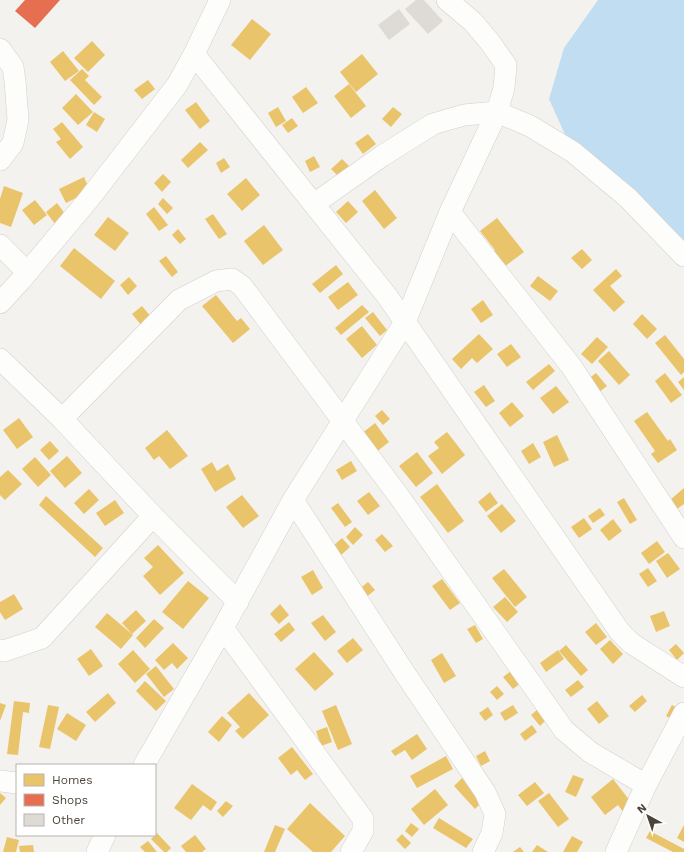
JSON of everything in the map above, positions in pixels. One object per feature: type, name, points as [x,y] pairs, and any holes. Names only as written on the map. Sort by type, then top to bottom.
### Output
[{"type":"street","points":[[0,303],[90,199],[177,85],[220,0]]},
{"type":"street","points":[[145,764],[238,602],[294,500],[405,322],[450,212],[497,112],[504,88],[506,65],[489,40],[473,22],[447,0]]},
{"type":"street","points":[[0,49],[13,67],[18,120],[13,143],[0,160]]},
{"type":"street","points":[[194,54],[387,296],[620,632],[631,643],[684,677]]},
{"type":"street","points":[[314,204],[382,156],[433,124],[464,115],[497,112],[530,126],[573,152],[628,198],[684,256]]},
{"type":"street","points":[[450,212],[571,366],[684,538]]},
{"type":"street","points":[[0,245],[27,272]]},
{"type":"street","points":[[62,419],[179,300],[216,281],[232,279],[242,286],[398,495],[564,730],[590,752],[646,785]]},
{"type":"street","points":[[0,359],[62,419],[238,602]]},
{"type":"street","points":[[294,500],[404,672],[485,792],[495,814],[492,833],[483,852]]},
{"type":"street","points":[[0,650],[4,651],[42,638],[154,516]]},
{"type":"street","points":[[223,628],[363,819],[363,831],[351,852]]},
{"type":"street","points":[[616,852],[646,785],[684,713]]},
{"type":"street","points":[[0,781],[16,783]]},
{"type":"street","points":[[97,852],[105,836]]},
{"type":"water","points":[[598,0],[684,0],[684,256],[573,152],[549,99],[564,48]]},
{"type":"building: Homes","points":[[252,19],[271,34],[250,60],[231,45]]},
{"type":"building: Homes","points":[[92,41],[105,55],[88,72],[74,58]]},
{"type":"building: Homes","points":[[63,51],[79,71],[65,81],[50,62]]},
{"type":"building: Homes","points":[[362,54],[378,74],[356,92],[340,72]]},
{"type":"building: Homes","points":[[82,69],[89,76],[85,80],[102,97],[94,105],[70,80]]},
{"type":"building: Homes","points":[[148,80],[155,89],[142,99],[134,90]]},
{"type":"building: Homes","points":[[349,84],[366,106],[351,118],[334,96]]},
{"type":"building: Homes","points":[[306,87],[318,103],[303,113],[292,97]]},
{"type":"building: Homes","points":[[76,94],[93,112],[78,125],[62,108]]},
{"type":"building: Homes","points":[[196,102],[210,121],[200,129],[185,110]]},
{"type":"building: Homes","points":[[278,107],[286,121],[276,127],[268,113]]},
{"type":"building: Homes","points":[[393,107],[402,114],[391,127],[382,119]]},
{"type":"building: Homes","points":[[94,112],[105,119],[97,132],[86,125]]},
{"type":"building: Homes","points":[[292,118],[298,126],[288,133],[282,125]]},
{"type":"building: Homes","points":[[62,122],[83,147],[70,159],[56,142],[61,139],[53,129]]},
{"type":"building: Homes","points":[[368,134],[376,144],[363,154],[355,143]]},
{"type":"building: Homes","points":[[200,142],[208,150],[188,168],[181,160]]},
{"type":"building: Homes","points":[[314,156],[320,167],[310,172],[305,161]]},
{"type":"building: Homes","points":[[224,158],[230,167],[221,173],[216,163]]},
{"type":"building: Homes","points":[[342,159],[350,167],[339,177],[331,169]]},
{"type":"building: Homes","points":[[163,174],[171,182],[162,192],[154,183]]},
{"type":"building: Homes","points":[[84,177],[90,191],[66,203],[59,189]]},
{"type":"building: Homes","points":[[246,178],[260,195],[242,211],[227,194]]},
{"type":"building: Homes","points":[[4,186],[23,193],[11,227],[0,223],[0,199]]},
{"type":"building: Homes","points":[[375,190],[397,218],[384,229],[362,201]]},
{"type":"building: Homes","points":[[163,198],[173,208],[167,214],[158,204]]},
{"type":"building: Homes","points":[[35,200],[47,215],[34,225],[22,210]]},
{"type":"building: Homes","points":[[348,201],[358,212],[346,223],[336,212]]},
{"type":"building: Homes","points":[[57,203],[69,219],[58,228],[46,212]]},
{"type":"building: Homes","points":[[154,207],[168,225],[159,231],[146,214]]},
{"type":"building: Homes","points":[[213,214],[227,234],[219,239],[205,219]]},
{"type":"building: Homes","points":[[108,217],[129,233],[115,251],[94,235]]},
{"type":"building: Homes","points":[[497,218],[524,252],[504,267],[493,252],[495,250],[480,231]]},
{"type":"building: Homes","points":[[264,225],[283,250],[263,265],[244,241]]},
{"type":"building: Homes","points":[[178,229],[186,239],[180,244],[172,235]]},
{"type":"building: Homes","points":[[74,248],[115,281],[101,299],[60,266]]},
{"type":"building: Homes","points":[[582,249],[592,260],[582,269],[571,258]]},
{"type":"building: Homes","points":[[166,256],[178,272],[172,277],[159,261]]},
{"type":"building: Homes","points":[[336,265],[343,274],[320,293],[312,284]]},
{"type":"building: Homes","points":[[616,269],[622,276],[610,286],[625,302],[614,312],[593,290]]},
{"type":"building: Homes","points":[[538,276],[558,291],[550,301],[530,286]]},
{"type":"building: Homes","points":[[129,277],[137,286],[128,295],[120,285]]},
{"type":"building: Homes","points":[[348,282],[358,295],[338,310],[328,297]]},
{"type":"building: Homes","points":[[216,295],[237,321],[241,318],[250,329],[233,343],[202,306]]},
{"type":"building: Homes","points":[[483,300],[493,315],[481,323],[471,309]]},
{"type":"building: Homes","points":[[362,305],[369,312],[341,335],[335,328]]},
{"type":"building: Homes","points":[[142,306],[152,318],[142,326],[132,314]]},
{"type":"building: Homes","points":[[373,312],[387,330],[380,336],[365,318]]},
{"type":"building: Homes","points":[[642,314],[657,329],[647,339],[633,324]]},
{"type":"building: Homes","points":[[362,326],[377,345],[362,358],[346,339]]},
{"type":"building: Homes","points":[[479,334],[493,349],[477,363],[472,358],[461,369],[452,359]]},
{"type":"building: Homes","points":[[665,335],[684,359],[684,372],[681,375],[655,343]]},
{"type":"building: Homes","points":[[597,337],[608,347],[592,364],[581,354]]},
{"type":"building: Homes","points":[[511,344],[521,357],[507,367],[497,354]]},
{"type":"building: Homes","points":[[609,351],[630,375],[619,385],[598,361]]},
{"type":"building: Homes","points":[[549,364],[555,371],[533,390],[526,382]]},
{"type":"building: Homes","points":[[596,373],[607,386],[598,393],[587,380]]},
{"type":"building: Homes","points":[[665,373],[682,395],[671,403],[655,381]]},
{"type":"building: Homes","points":[[684,377],[684,390],[678,382]]},
{"type":"building: Homes","points":[[484,385],[495,401],[486,407],[474,392]]},
{"type":"building: Homes","points":[[556,386],[569,402],[553,414],[540,398]]},
{"type":"building: Homes","points":[[512,402],[524,416],[510,427],[499,413]]},
{"type":"building: Homes","points":[[382,410],[390,419],[383,425],[375,416]]},
{"type":"building: Homes","points":[[647,412],[668,441],[670,439],[677,450],[658,463],[651,454],[655,451],[634,421]]},
{"type":"building: Homes","points":[[19,418],[33,437],[17,449],[3,430]]},
{"type":"building: Homes","points":[[375,423],[389,442],[375,453],[361,434]]},
{"type":"building: Homes","points":[[167,430],[188,456],[170,469],[159,456],[154,460],[145,448]]},
{"type":"building: Homes","points":[[447,432],[465,455],[442,474],[428,456],[439,448],[434,442]]},
{"type":"building: Homes","points":[[557,435],[569,460],[554,467],[543,442]]},
{"type":"building: Homes","points":[[50,441],[59,451],[49,460],[40,450]]},
{"type":"building: Homes","points":[[533,443],[541,457],[529,464],[521,451]]},
{"type":"building: Homes","points":[[417,452],[433,473],[416,487],[399,466]]},
{"type":"building: Homes","points":[[67,456],[82,473],[65,488],[50,471]]},
{"type":"building: Homes","points":[[35,457],[51,475],[38,487],[22,469]]},
{"type":"building: Homes","points":[[351,461],[357,471],[342,480],[336,470]]},
{"type":"building: Homes","points":[[212,462],[217,471],[228,464],[236,479],[215,492],[201,469]]},
{"type":"building: Homes","points":[[8,470],[22,484],[5,500],[0,495],[0,477]]},
{"type":"building: Homes","points":[[437,484],[464,521],[448,533],[420,497]]},
{"type":"building: Homes","points":[[684,488],[684,504],[677,509],[670,500]]},
{"type":"building: Homes","points":[[89,489],[99,500],[84,514],[74,503]]},
{"type":"building: Homes","points":[[369,492],[380,506],[368,515],[357,501]]},
{"type":"building: Homes","points":[[490,492],[498,503],[486,512],[478,502]]},
{"type":"building: Homes","points":[[242,495],[259,516],[243,528],[226,507]]},
{"type":"building: Homes","points":[[46,496],[103,548],[95,557],[39,505]]},
{"type":"building: Homes","points":[[624,498],[637,520],[630,524],[617,502]]},
{"type":"building: Homes","points":[[115,500],[124,513],[105,526],[96,513]]},
{"type":"building: Homes","points":[[338,503],[352,522],[345,527],[331,508]]},
{"type":"building: Homes","points":[[502,504],[516,521],[501,533],[487,516]]},
{"type":"building: Homes","points":[[600,508],[605,515],[593,523],[588,516]]},
{"type":"building: Homes","points":[[584,518],[592,529],[579,538],[571,527]]},
{"type":"building: Homes","points":[[613,519],[622,531],[609,541],[600,530]]},
{"type":"building: Homes","points":[[355,527],[363,535],[353,545],[346,537]]},
{"type":"building: Homes","points":[[382,534],[393,546],[385,552],[375,540]]},
{"type":"building: Homes","points":[[342,538],[350,547],[341,555],[333,546]]},
{"type":"building: Homes","points":[[657,541],[665,552],[649,564],[641,553]]},
{"type":"building: Homes","points":[[158,545],[184,573],[160,595],[143,576],[153,567],[144,558]]},
{"type":"building: Homes","points":[[668,553],[680,569],[667,578],[656,561]]},
{"type":"building: Homes","points":[[648,568],[657,581],[648,587],[639,574]]},
{"type":"building: Homes","points":[[504,569],[527,597],[515,607],[492,578]]},
{"type":"building: Homes","points":[[313,570],[323,588],[312,595],[301,577]]},
{"type":"building: Homes","points":[[442,579],[460,603],[450,610],[432,586]]},
{"type":"building: Homes","points":[[188,581],[209,598],[183,629],[162,612]]},
{"type":"building: Homes","points":[[368,582],[375,590],[365,598],[358,590]]},
{"type":"building: Homes","points":[[14,594],[23,609],[5,620],[0,612],[0,602]]},
{"type":"building: Homes","points":[[505,597],[518,612],[507,622],[493,607]]},
{"type":"building: Homes","points":[[280,604],[289,615],[279,624],[270,614]]},
{"type":"building: Homes","points":[[136,610],[146,621],[132,634],[122,623]]},
{"type":"building: Homes","points":[[664,611],[670,626],[656,632],[650,616]]},
{"type":"building: Homes","points":[[107,613],[133,635],[121,649],[95,627]]},
{"type":"building: Homes","points":[[323,615],[336,632],[325,641],[311,623]]},
{"type":"building: Homes","points":[[154,619],[164,628],[145,648],[136,638]]},
{"type":"building: Homes","points":[[289,622],[295,630],[281,642],[274,634]]},
{"type":"building: Homes","points":[[596,623],[607,637],[596,645],[585,632]]},
{"type":"building: Homes","points":[[475,625],[483,639],[476,643],[467,629]]},
{"type":"building: Homes","points":[[353,638],[363,650],[347,663],[337,651]]},
{"type":"building: Homes","points":[[610,640],[623,654],[613,664],[600,649]]},
{"type":"building: Homes","points":[[173,643],[188,658],[177,669],[172,663],[164,670],[155,660]]},
{"type":"building: Homes","points":[[676,644],[684,653],[677,660],[669,650]]},
{"type":"building: Homes","points":[[566,645],[588,670],[581,676],[559,651]]},
{"type":"building: Homes","points":[[91,649],[103,666],[89,676],[77,659]]},
{"type":"building: Homes","points":[[133,650],[150,669],[135,683],[118,664]]},
{"type":"building: Homes","points":[[558,650],[564,659],[546,672],[540,663]]},
{"type":"building: Homes","points":[[314,652],[334,674],[315,691],[295,669]]},
{"type":"building: Homes","points":[[442,653],[456,676],[444,683],[431,660]]},
{"type":"building: Homes","points":[[156,666],[174,689],[164,697],[146,674]]},
{"type":"building: Homes","points":[[511,671],[521,683],[513,689],[503,677]]},
{"type":"building: Homes","points":[[578,680],[584,687],[571,697],[565,690]]},
{"type":"building: Homes","points":[[145,681],[166,701],[156,711],[136,691]]},
{"type":"building: Homes","points":[[497,686],[504,694],[497,700],[490,692]]},
{"type":"building: Homes","points":[[108,693],[116,703],[95,722],[86,712]]},
{"type":"building: Homes","points":[[249,693],[269,715],[243,739],[235,731],[240,727],[227,713]]},
{"type":"building: Homes","points":[[642,695],[647,701],[635,712],[629,706]]},
{"type":"building: Homes","points":[[14,701],[30,703],[29,713],[23,712],[18,755],[7,754]]},
{"type":"building: Homes","points":[[597,701],[609,716],[599,724],[587,709]]},
{"type":"building: Homes","points":[[0,703],[6,705],[0,721]]},
{"type":"building: Homes","points":[[48,705],[59,707],[50,749],[39,747]]},
{"type":"building: Homes","points":[[336,705],[352,744],[338,750],[322,711]]},
{"type":"building: Homes","points":[[513,705],[518,713],[505,721],[500,713]]},
{"type":"building: Homes","points":[[672,705],[680,709],[674,720],[666,716]]},
{"type":"building: Homes","points":[[488,707],[493,715],[485,721],[479,713]]},
{"type":"building: Homes","points":[[538,709],[547,719],[540,726],[531,715]]},
{"type":"building: Homes","points":[[67,713],[86,725],[76,741],[57,729]]},
{"type":"building: Homes","points":[[222,716],[232,725],[219,742],[208,732]]},
{"type":"building: Homes","points":[[532,725],[537,732],[525,741],[520,734]]},
{"type":"building: Homes","points":[[327,727],[332,742],[321,746],[316,731]]},
{"type":"building: Homes","points":[[417,734],[427,749],[412,760],[405,750],[395,756],[391,751]]},
{"type":"building: Homes","points":[[292,747],[313,774],[305,780],[297,770],[291,775],[278,758]]},
{"type":"building: Homes","points":[[485,751],[490,761],[481,766],[476,756]]},
{"type":"building: Homes","points":[[446,756],[453,769],[417,788],[410,776]]},
{"type":"building: Homes","points":[[573,775],[584,779],[576,797],[565,792]]},
{"type":"building: Homes","points":[[462,778],[483,801],[475,809],[454,786]]},
{"type":"building: Homes","points":[[613,779],[634,806],[624,813],[618,805],[605,815],[591,797]]},
{"type":"building: Homes","points":[[535,782],[544,793],[527,806],[518,795]]},
{"type":"building: Homes","points":[[192,784],[217,802],[211,811],[203,805],[191,820],[174,808]]},
{"type":"building: Homes","points":[[435,789],[448,805],[424,825],[411,809]]},
{"type":"building: Homes","points":[[0,793],[6,798],[0,805]]},
{"type":"building: Homes","points":[[549,793],[569,819],[558,827],[538,801]]},
{"type":"building: Homes","points":[[226,801],[233,806],[223,817],[217,811]]},
{"type":"building: Homes","points":[[310,803],[345,836],[331,852],[313,852],[287,829]]},
{"type":"building: Homes","points":[[439,818],[473,839],[466,848],[433,828]]},
{"type":"building: Homes","points":[[411,823],[419,829],[412,837],[405,831]]},
{"type":"building: Homes","points":[[275,825],[285,829],[275,852],[264,852]]},
{"type":"building: Homes","points":[[684,825],[684,842],[677,838]]},
{"type":"building: Homes","points":[[650,831],[684,849],[684,852],[673,852],[646,838]]},
{"type":"building: Homes","points":[[157,833],[171,848],[167,852],[164,852],[151,839],[156,836]]},
{"type":"building: Homes","points":[[402,834],[411,843],[405,849],[396,840]]},
{"type":"building: Homes","points":[[195,835],[206,849],[202,852],[186,852],[181,846]]},
{"type":"building: Homes","points":[[572,836],[583,842],[577,852],[563,852]]},
{"type":"building: Homes","points":[[7,837],[19,840],[16,852],[3,852]]},
{"type":"building: Homes","points":[[148,841],[157,852],[145,852],[140,847]]},
{"type":"building: Homes","points":[[33,845],[34,852],[20,852],[19,846]]},
{"type":"building: Homes","points":[[537,845],[548,852],[532,852]]},
{"type":"building: Homes","points":[[520,847],[524,852],[513,852]]},
{"type":"building: Shops","points":[[25,0],[60,0],[35,28],[15,11]]},
{"type":"building: Other","points":[[416,0],[424,0],[443,21],[428,34],[405,9]]},
{"type":"building: Other","points":[[399,9],[410,24],[389,40],[378,25]]}]
